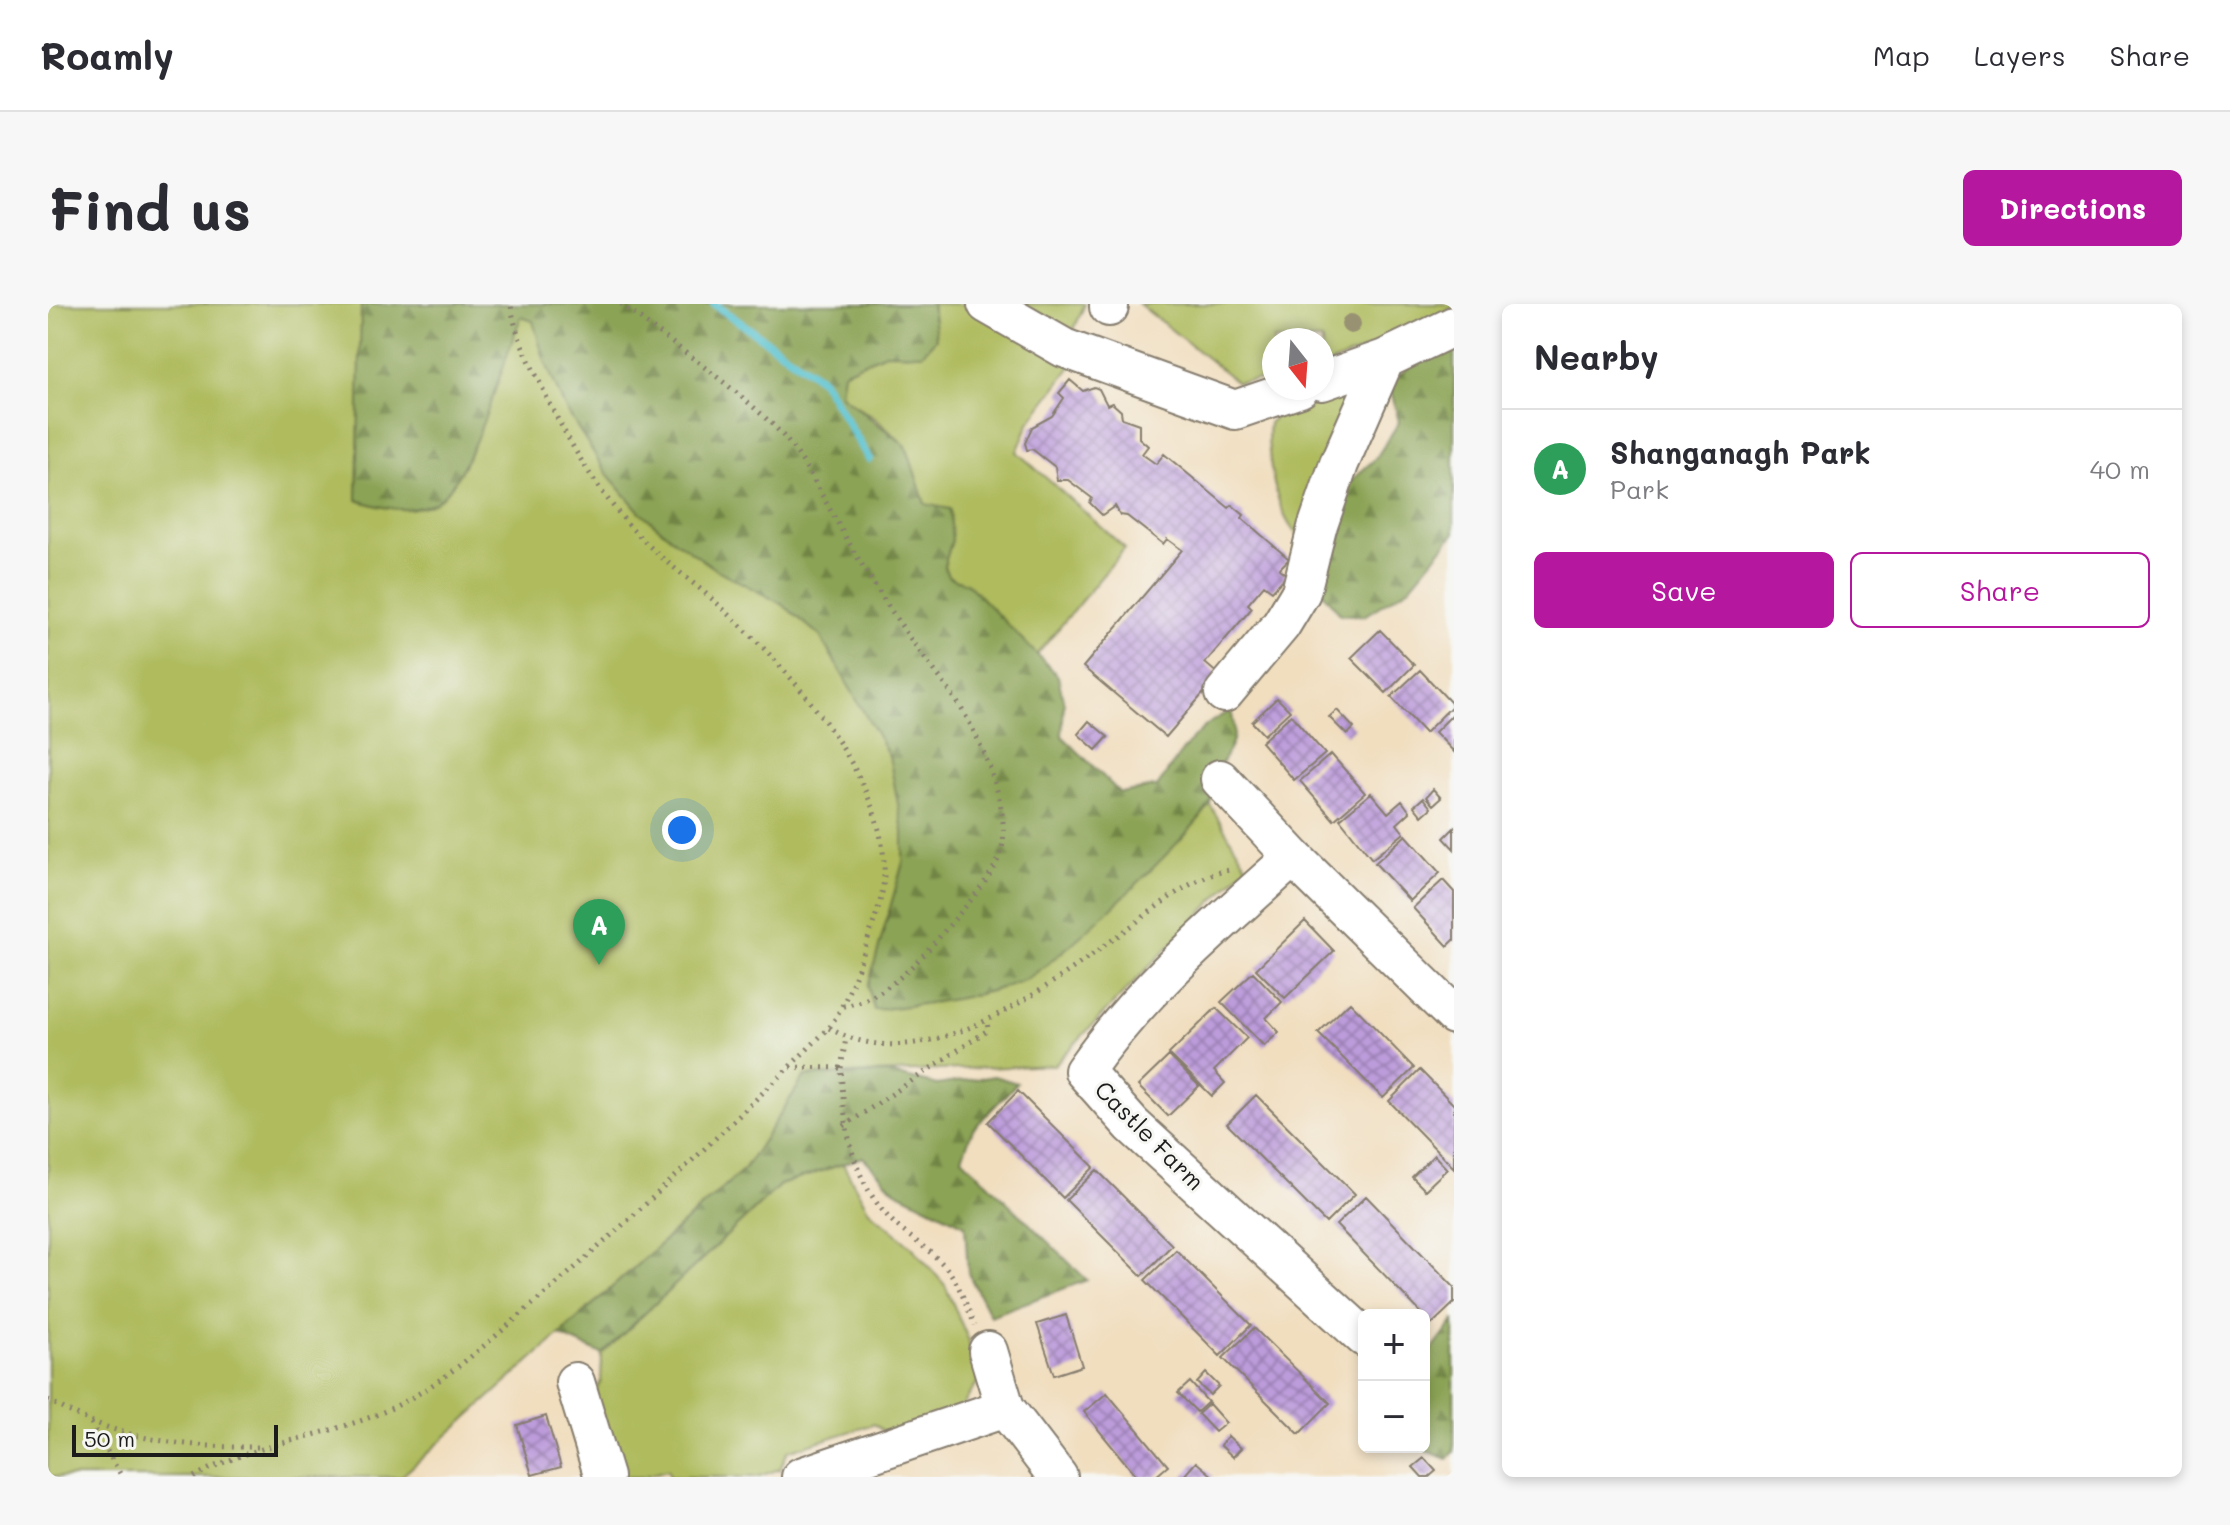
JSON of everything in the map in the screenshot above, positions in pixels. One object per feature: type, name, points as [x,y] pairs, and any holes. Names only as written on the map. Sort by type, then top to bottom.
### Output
[{"type":"street","points":[[987,304],[1064,348],[1235,410],[1265,400]]},
{"type":"street","points":[[1334,377],[1385,359],[1453,326]]},
{"type":"street","points":[[1224,693],[1281,625],[1301,592],[1317,528],[1339,464],[1385,359]]},
{"type":"street","points":[[1220,779],[1293,857],[1454,1015]]},
{"type":"street","name":"Castle Farm","points":[[1293,857],[1167,970],[1084,1071],[1132,1125],[1358,1332]]},
{"type":"street","points":[[988,1351],[1005,1408],[1058,1477]]},
{"type":"street","points":[[575,1382],[604,1477]]},
{"type":"street","points":[[801,1477],[1005,1408]]},
{"type":"path","points":[[194,1477],[216,1464],[263,1447],[359,1424],[449,1375],[604,1243],[720,1137],[829,1028],[842,1007],[882,892],[883,864],[878,835],[872,809],[857,774],[807,695],[721,606],[655,552],[582,464],[545,393],[513,320],[511,304]]},
{"type":"path","points":[[621,304],[720,378],[775,426],[809,471],[910,638],[948,686],[971,725],[988,767],[1003,816],[1003,847],[979,890],[896,981],[865,1002],[842,1007]]},
{"type":"path","points":[[829,1028],[846,1038],[909,1044],[934,1040],[987,1020],[1072,969],[1179,891],[1210,874],[1237,868]]},
{"type":"path","points":[[844,1127],[988,1030],[987,1020]]},
{"type":"path","points":[[846,1038],[841,1068],[844,1127],[856,1165],[870,1194],[892,1221],[949,1270],[988,1351]]},
{"type":"path","points":[[790,1067],[841,1068]]},
{"type":"path","points":[[48,1400],[91,1423],[150,1441],[198,1448],[263,1447]]},
{"type":"path","points":[[91,1423],[122,1477]]},
{"type":"green space","points":[[48,304],[672,304],[1062,736],[1120,793],[1195,780],[1247,866],[1054,1065],[805,1076],[745,1168],[401,1477],[48,1477]]},
{"type":"green space","points":[[361,304],[932,304],[936,339],[922,354],[885,353],[843,372],[840,394],[906,446],[925,504],[950,509],[952,540],[944,566],[948,576],[968,584],[1058,676],[1064,704],[1062,736],[1120,793],[1157,787],[1198,733],[1231,711],[1232,744],[1217,774],[1210,803],[1180,840],[1123,897],[1063,951],[1024,980],[969,996],[874,1010],[868,986],[903,862],[903,831],[889,756],[820,636],[782,604],[717,570],[639,511],[608,475],[565,408],[544,359],[533,321],[521,317],[474,445],[448,490],[435,502],[416,508],[386,508],[357,500]]},
{"type":"green space","points":[[932,304],[975,304],[1072,365],[1029,423],[1017,452],[1125,548],[1036,656],[968,584],[948,577],[944,566],[952,540],[925,504],[906,446],[876,419],[840,395],[842,372],[885,353],[933,309]]},
{"type":"green space","points":[[998,304],[1085,304],[1069,341]]},
{"type":"green space","points":[[1139,304],[1454,304],[1433,321],[1334,362],[1334,328],[1262,328],[1262,379],[1237,382]]},
{"type":"green space","points":[[1454,341],[1454,534],[1410,587],[1364,616],[1340,614],[1318,587],[1333,497],[1376,458],[1399,422],[1389,383],[1419,359]]},
{"type":"green space","points":[[1364,382],[1301,538],[1285,516],[1274,484],[1269,423],[1291,402],[1334,400],[1334,390]]},
{"type":"green space","points":[[889,1073],[937,1085],[994,1076],[1017,1083],[973,1129],[962,1158],[1087,1280],[990,1316],[968,1273],[965,1225],[894,1190],[863,1157],[780,1185],[602,1354],[559,1335],[745,1168],[805,1076]]},
{"type":"green space","points":[[843,1164],[868,1209],[912,1247],[945,1285],[968,1339],[979,1380],[958,1413],[893,1439],[874,1424],[788,1451],[780,1469],[757,1477],[670,1477],[668,1470],[641,1477],[617,1477],[591,1401],[601,1381],[602,1354],[780,1185]]},
{"type":"green space","points":[[1454,1321],[1454,1452],[1448,1459],[1430,1452],[1430,1353]]},
{"type":"building","points":[[1070,380],[1083,391],[1094,387],[1099,389],[1107,405],[1112,403],[1121,411],[1122,418],[1139,424],[1139,438],[1148,446],[1142,454],[1156,464],[1164,454],[1229,508],[1232,505],[1244,515],[1242,518],[1289,559],[1279,569],[1287,575],[1272,591],[1264,585],[1248,604],[1252,608],[1205,663],[1219,675],[1166,737],[1083,667],[1182,550],[1167,539],[1163,544],[1127,516],[1120,515],[1115,506],[1102,515],[1090,503],[1092,498],[1068,480],[1057,480],[1055,467],[1032,449],[1027,450],[1025,443],[1032,427],[1052,416],[1064,398],[1059,393]]},
{"type":"building","points":[[1380,630],[1414,665],[1386,693],[1351,658]]},
{"type":"building","points":[[1420,670],[1453,705],[1425,733],[1391,697]]},
{"type":"building","points":[[1277,698],[1290,711],[1264,735],[1252,722]]},
{"type":"building","points":[[1337,710],[1354,728],[1347,735],[1329,717]]},
{"type":"building","points":[[1454,713],[1454,752],[1435,732]]},
{"type":"building","points":[[1291,715],[1325,754],[1294,780],[1261,742]]},
{"type":"building","points":[[1089,721],[1108,737],[1096,750],[1078,734]]},
{"type":"building","points":[[1331,754],[1365,793],[1334,820],[1300,781]]},
{"type":"building","points":[[1433,789],[1441,798],[1433,805],[1426,797]]},
{"type":"building","points":[[1371,793],[1388,813],[1402,801],[1410,812],[1397,824],[1404,833],[1372,859],[1340,819]]},
{"type":"building","points":[[1423,798],[1431,808],[1422,816],[1414,806]]},
{"type":"building","points":[[1454,828],[1454,849],[1444,838]]},
{"type":"building","points":[[1406,835],[1440,873],[1410,901],[1375,863]]},
{"type":"building","points":[[1443,880],[1454,892],[1454,940],[1448,946],[1413,908]]},
{"type":"building","points":[[1305,921],[1334,951],[1285,998],[1256,969]]},
{"type":"building","points":[[1253,972],[1282,1002],[1266,1018],[1279,1032],[1264,1046],[1221,1002]]},
{"type":"building","points":[[1350,1002],[1414,1068],[1383,1098],[1318,1033]]},
{"type":"building","points":[[1216,1008],[1247,1038],[1214,1071],[1225,1083],[1212,1096],[1169,1054]]},
{"type":"building","points":[[1169,1056],[1199,1086],[1168,1116],[1138,1086]]},
{"type":"building","points":[[1420,1070],[1454,1105],[1454,1168],[1389,1101]]},
{"type":"building","points":[[1018,1091],[1094,1167],[1063,1198],[988,1122]]},
{"type":"building","points":[[1256,1095],[1355,1194],[1326,1223],[1227,1124]]},
{"type":"building","points":[[1434,1155],[1447,1169],[1425,1190],[1412,1177]]},
{"type":"building","points":[[1097,1170],[1172,1245],[1142,1276],[1066,1200]]},
{"type":"building","points":[[1366,1196],[1454,1287],[1454,1303],[1432,1324],[1430,1309],[1417,1309],[1336,1225]]},
{"type":"building","points":[[1176,1250],[1251,1325],[1220,1356],[1145,1280]]},
{"type":"building","points":[[1066,1315],[1082,1366],[1054,1375],[1037,1324]]},
{"type":"building","points":[[1254,1328],[1330,1403],[1299,1434],[1223,1358]]},
{"type":"building","points":[[1206,1373],[1219,1386],[1210,1395],[1197,1383]]},
{"type":"building","points":[[1190,1382],[1208,1402],[1197,1412],[1178,1393]]},
{"type":"building","points":[[1107,1393],[1168,1466],[1155,1477],[1137,1477],[1084,1412]]},
{"type":"building","points":[[1209,1404],[1226,1423],[1215,1432],[1198,1414]]},
{"type":"building","points":[[546,1416],[561,1467],[532,1475],[517,1425]]},
{"type":"building","points":[[1228,1436],[1241,1448],[1233,1457],[1220,1445]]},
{"type":"building","points":[[1424,1458],[1436,1471],[1429,1477],[1422,1477],[1413,1467]]},
{"type":"building","points":[[1196,1462],[1214,1477],[1183,1477]]},
{"type":"waterway","points":[[714,304],[822,380],[869,459]]},
{"type":"place","name":"Shanganagh Park","points":[[599,965]]}]
